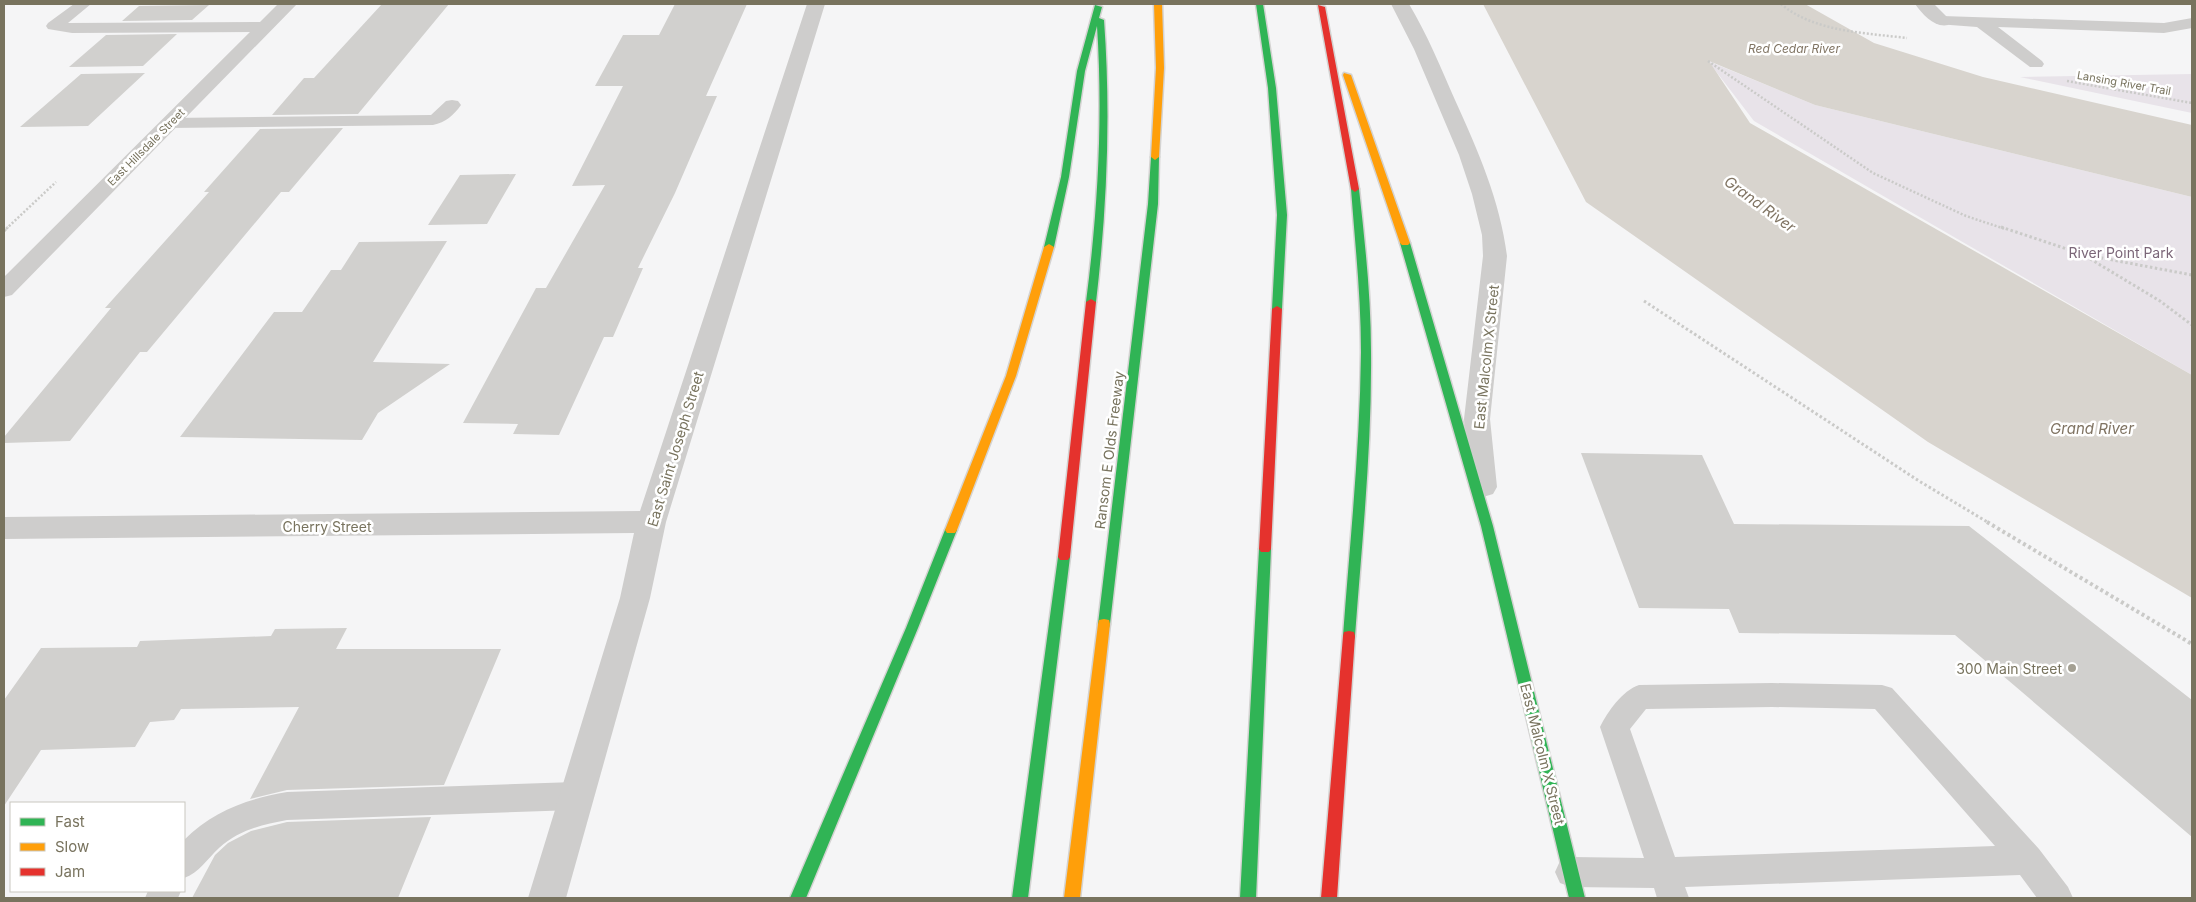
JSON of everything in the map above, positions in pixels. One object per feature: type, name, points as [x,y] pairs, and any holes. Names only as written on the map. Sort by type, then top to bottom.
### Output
[{"type":"main road","points":[[798,898],[926,593],[1011,376],[1054,230],[1065,177],[1081,71],[1098,5]]},
{"type":"main road","points":[[1020,898],[1074,476],[1081,380],[1094,280],[1106,126],[1104,60],[1098,5]]},
{"type":"main road","name":"Ransom E Olds Freeway","points":[[1072,898],[1153,204],[1160,68],[1158,5]]},
{"type":"main road","points":[[1248,898],[1282,214],[1272,88],[1260,5]]},
{"type":"main road","points":[[1321,5],[1373,144],[1488,526]]},
{"type":"main road","points":[[1321,5],[1355,187],[1363,269],[1366,351],[1363,450],[1329,898]]},
{"type":"main road","name":"East Malcolm X Street","points":[[1488,526],[1574,885]]},
{"type":"street","name":"East Hillsdale Street","points":[[4,290],[288,4]]},
{"type":"street","name":"East Saint Joseph Street","points":[[547,898],[575,796],[635,598],[651,522],[816,4]]},
{"type":"street","name":"East Malcolm X Street","points":[[1400,4],[1421,41],[1477,174],[1494,230],[1495,256],[1477,419],[1488,526]]},
{"type":"street","points":[[1924,4],[1942,21]]},
{"type":"street","name":"Cherry Street","points":[[4,528],[651,522]]},
{"type":"lane","points":[[83,4],[54,26],[72,28],[265,27]]},
{"type":"lane","points":[[1942,21],[2164,28],[2192,23]]},
{"type":"lane","points":[[1982,23],[2036,64]]},
{"type":"lane","points":[[170,123],[432,120],[441,117],[452,105]]},
{"type":"lane","points":[[1668,885],[1614,727],[1639,697],[1772,695],[1882,697],[2028,860],[2057,898]]},
{"type":"lane","points":[[185,862],[206,837],[231,820],[256,811],[287,806],[575,796]]},
{"type":"lane","points":[[1574,885],[1631,874],[1668,885],[2028,860]]},
{"type":"path","points":[[1782,4],[1798,16],[1857,32],[1888,35]]},
{"type":"path","points":[[1708,61],[1873,173],[1966,216],[2082,254],[2192,275]]},
{"type":"path","name":"Lansing River Trail","points":[[2060,80],[2192,103]]},
{"type":"path","points":[[2082,254],[2160,302],[2192,325]]},
{"type":"path","points":[[1644,301],[1919,481],[2192,644]]},
{"type":"green space","name":"River Point Park","points":[[1708,61],[1815,105],[2192,197],[2192,375],[1754,121]]},
{"type":"green space","points":[[2192,74],[2192,113],[2020,77]]},
{"type":"water","name":"Grand River","points":[[1483,4],[1805,4],[1874,43],[1983,77],[2192,125],[2192,197],[1815,105],[1709,61],[1750,123],[2192,375],[2192,598],[1928,442],[1586,202]]},
{"type":"building","points":[[382,4],[449,4],[358,114],[272,115],[304,78],[314,78]]},
{"type":"building","points":[[675,4],[747,4],[706,96],[717,96],[675,193],[638,268],[643,268],[613,337],[604,337],[559,435],[513,434],[518,424],[463,423],[536,288],[546,288],[605,185],[572,186],[623,86],[595,86],[623,35],[659,35]]},
{"type":"building","points":[[209,5],[192,20],[122,21],[139,6]]},
{"type":"building","points":[[177,34],[143,66],[69,67],[106,35]]},
{"type":"building","points":[[145,73],[88,126],[20,127],[81,74]]},
{"type":"building","points":[[343,128],[289,192],[281,192],[147,352],[140,352],[70,441],[4,443],[4,437],[111,308],[105,308],[209,192],[204,192],[260,129]]},
{"type":"building","points":[[516,174],[487,224],[428,225],[460,175]]},
{"type":"building","points":[[447,241],[373,362],[450,364],[378,413],[362,440],[180,437],[274,312],[302,312],[331,270],[341,270],[359,242]]},
{"type":"building","name":"300 Main Street","points":[[1581,453],[1702,455],[1734,524],[1969,526],[2192,700],[2192,837],[1955,635],[1739,633],[1729,609],[1639,608]]},
{"type":"building","points":[[347,628],[336,649],[501,649],[444,785],[287,790],[250,799],[299,707],[181,709],[174,720],[150,722],[135,747],[41,750],[4,806],[4,700],[41,648],[137,647],[140,641],[271,636],[275,629]]},
{"type":"building","points":[[431,817],[398,898],[192,898],[215,855],[228,843],[251,831],[287,822]]},
{"type":"traffic: fast","points":[[1259,4],[1272,88],[1282,215],[1277,309]]},
{"type":"traffic: fast","points":[[1049,247],[1065,177],[1081,71],[1098,7]]},
{"type":"traffic: fast","points":[[1091,302],[1099,232],[1103,161],[1104,90],[1100,20]]},
{"type":"traffic: fast","points":[[1104,624],[1153,204],[1155,157]]},
{"type":"traffic: fast","points":[[1349,636],[1366,388],[1365,311],[1355,189]]},
{"type":"traffic: fast","points":[[1405,243],[1487,526]]},
{"type":"traffic: fast","points":[[1487,526],[1577,898]]},
{"type":"traffic: fast","points":[[798,898],[912,628],[951,530]]},
{"type":"traffic: fast","points":[[1248,898],[1265,549]]},
{"type":"traffic: fast","points":[[1020,898],[1064,557]]},
{"type":"traffic: slow","points":[[1155,157],[1160,68],[1158,4]]},
{"type":"traffic: slow","points":[[1347,75],[1405,243]]},
{"type":"traffic: slow","points":[[951,530],[1011,376],[1049,247]]},
{"type":"traffic: slow","points":[[1072,898],[1104,624]]},
{"type":"traffic: jam","points":[[1321,7],[1355,189]]},
{"type":"traffic: jam","points":[[1064,557],[1091,302]]},
{"type":"traffic: jam","points":[[1265,549],[1277,309]]},
{"type":"traffic: jam","points":[[1329,898],[1349,636]]},
{"type":"place","name":"300 Main Street","points":[[2072,668]]},
{"type":"water label","name":"Red Cedar River","points":[[1794,48]]}]
